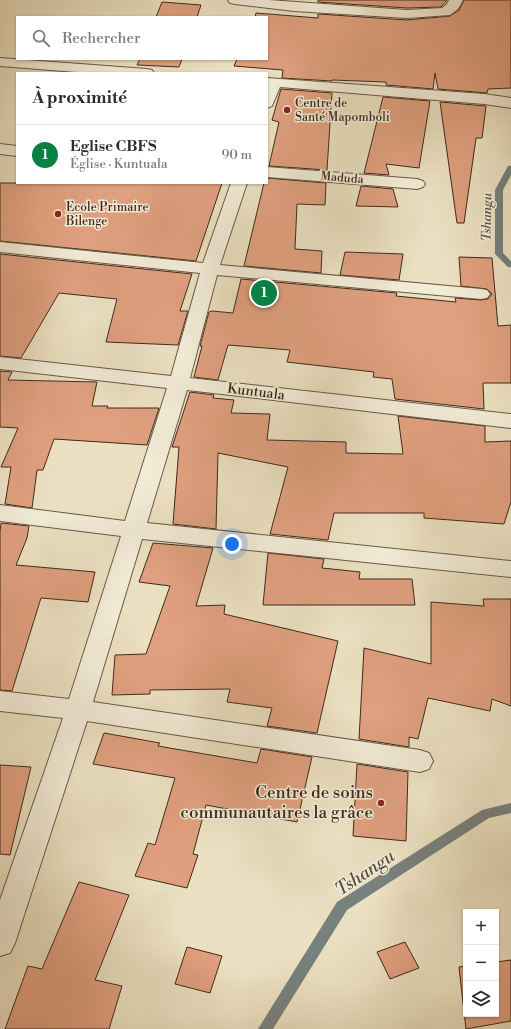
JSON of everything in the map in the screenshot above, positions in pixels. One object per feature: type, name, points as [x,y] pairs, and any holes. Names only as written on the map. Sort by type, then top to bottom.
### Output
[{"type":"street","points":[[235,0],[407,14],[445,12],[453,6],[456,0]]},
{"type":"street","points":[[0,62],[134,72]]},
{"type":"street","points":[[268,98],[271,82],[484,99],[511,103]]},
{"type":"street","points":[[0,149],[16,151]]},
{"type":"street","name":"Maduda","points":[[268,172],[417,184]]},
{"type":"street","points":[[0,942],[78,710],[179,383],[210,269],[239,184]]},
{"type":"street","points":[[0,247],[210,269],[481,294]]},
{"type":"street","name":"Kuntuala","points":[[0,363],[511,422]]},
{"type":"street","points":[[0,513],[134,530],[511,569]]},
{"type":"street","points":[[0,700],[78,710],[420,761]]},
{"type":"building","points":[[318,0],[447,0],[441,7],[407,8],[318,2]]},
{"type":"building","points":[[464,0],[511,0],[511,88],[488,89],[487,93],[438,89],[435,73],[433,89],[386,85],[386,82],[282,78],[283,70],[234,66],[237,60],[268,60],[268,16],[255,16],[256,13],[318,18],[318,14],[407,20],[450,16],[459,10]]},
{"type":"building","points":[[162,2],[201,5],[197,16],[156,16]]},
{"type":"building","points":[[140,60],[182,60],[179,67],[137,65]]},
{"type":"building","points":[[281,89],[332,93],[327,170],[269,166],[279,122],[272,120]]},
{"type":"building","points":[[383,97],[430,101],[419,168],[386,164],[389,175],[364,173]]},
{"type":"building","points":[[440,102],[486,106],[482,138],[476,138],[464,223],[457,223]]},
{"type":"building","points":[[268,178],[326,183],[325,205],[297,204],[295,249],[322,251],[321,273],[244,266],[264,184],[268,184]]},
{"type":"building","points":[[0,183],[222,184],[196,261],[0,241]]},
{"type":"building","points":[[361,186],[393,189],[398,207],[356,206]]},
{"type":"building","points":[[345,252],[403,254],[399,280],[340,275]]},
{"type":"building","points":[[0,254],[192,274],[180,311],[188,311],[178,345],[106,342],[117,299],[59,293],[21,358],[0,356]]},
{"type":"building","points":[[459,257],[492,258],[498,326],[511,325],[511,383],[483,383],[484,409],[395,399],[392,379],[373,377],[374,372],[287,362],[290,350],[228,345],[218,380],[194,377],[209,312],[233,313],[241,279],[397,293],[396,296],[456,302],[455,298],[481,300],[488,299],[492,294],[487,289],[461,286]]},
{"type":"building","points":[[0,371],[12,372],[8,380],[97,382],[92,406],[108,406],[107,408],[159,408],[147,445],[54,439],[43,470],[37,470],[32,508],[5,504],[11,467],[1,467],[18,428],[0,427]]},
{"type":"building","points":[[190,392],[214,395],[213,398],[234,400],[231,413],[270,414],[267,440],[346,442],[346,453],[403,454],[398,416],[485,426],[485,442],[511,441],[511,502],[504,524],[424,518],[424,513],[334,513],[328,540],[270,534],[288,467],[218,453],[216,529],[173,524],[179,447],[172,447]]},
{"type":"building","points":[[1,523],[29,526],[27,538],[16,565],[95,572],[88,602],[41,598],[12,691],[0,690]]},
{"type":"building","points":[[153,543],[213,548],[196,606],[225,605],[224,614],[338,641],[317,733],[267,726],[272,708],[227,702],[230,689],[150,690],[150,694],[112,695],[115,655],[146,654],[170,586],[139,582]]},
{"type":"building","points":[[268,553],[324,559],[322,568],[360,572],[359,579],[412,579],[415,605],[263,605]]},
{"type":"building","points":[[483,599],[511,599],[511,706],[492,699],[490,711],[428,698],[418,739],[409,737],[409,747],[359,739],[364,648],[431,664],[431,602],[484,606]]},
{"type":"building","points":[[104,733],[160,743],[158,746],[257,763],[261,749],[312,757],[297,822],[206,805],[193,854],[198,855],[187,888],[135,876],[148,843],[155,845],[175,778],[93,764]]},
{"type":"building","name":"Centre de soins communautaires la grâce","points":[[357,764],[408,772],[406,841],[353,836]]},
{"type":"building","points":[[0,765],[31,767],[10,855],[0,854]]},
{"type":"building","points":[[79,882],[129,895],[95,980],[122,986],[109,1029],[5,1029],[28,966],[42,969]]},
{"type":"building","points":[[405,942],[419,968],[390,979],[377,952]]},
{"type":"building","points":[[187,947],[222,956],[210,993],[175,984]]},
{"type":"building","points":[[511,960],[511,1021],[466,1029],[465,1017],[499,1017],[499,962]]},
{"type":"building","points":[[463,966],[463,1002],[459,967]]},
{"type":"waterway","name":"Tshangu","points":[[511,168],[499,190],[499,254],[511,265]]},
{"type":"waterway","name":"Tshangu","points":[[265,1029],[342,906],[486,814],[511,808]]},
{"type":"place","name":"Centre de Santé Mapomboli","points":[[287,110]]},
{"type":"place","name":"Ecole Primaire Bilenge","points":[[58,214]]},
{"type":"place","name":"Eglise CBFS","points":[[264,293]]},
{"type":"place","name":"Centre de soins communautaires la grâce","points":[[381,803]]}]
